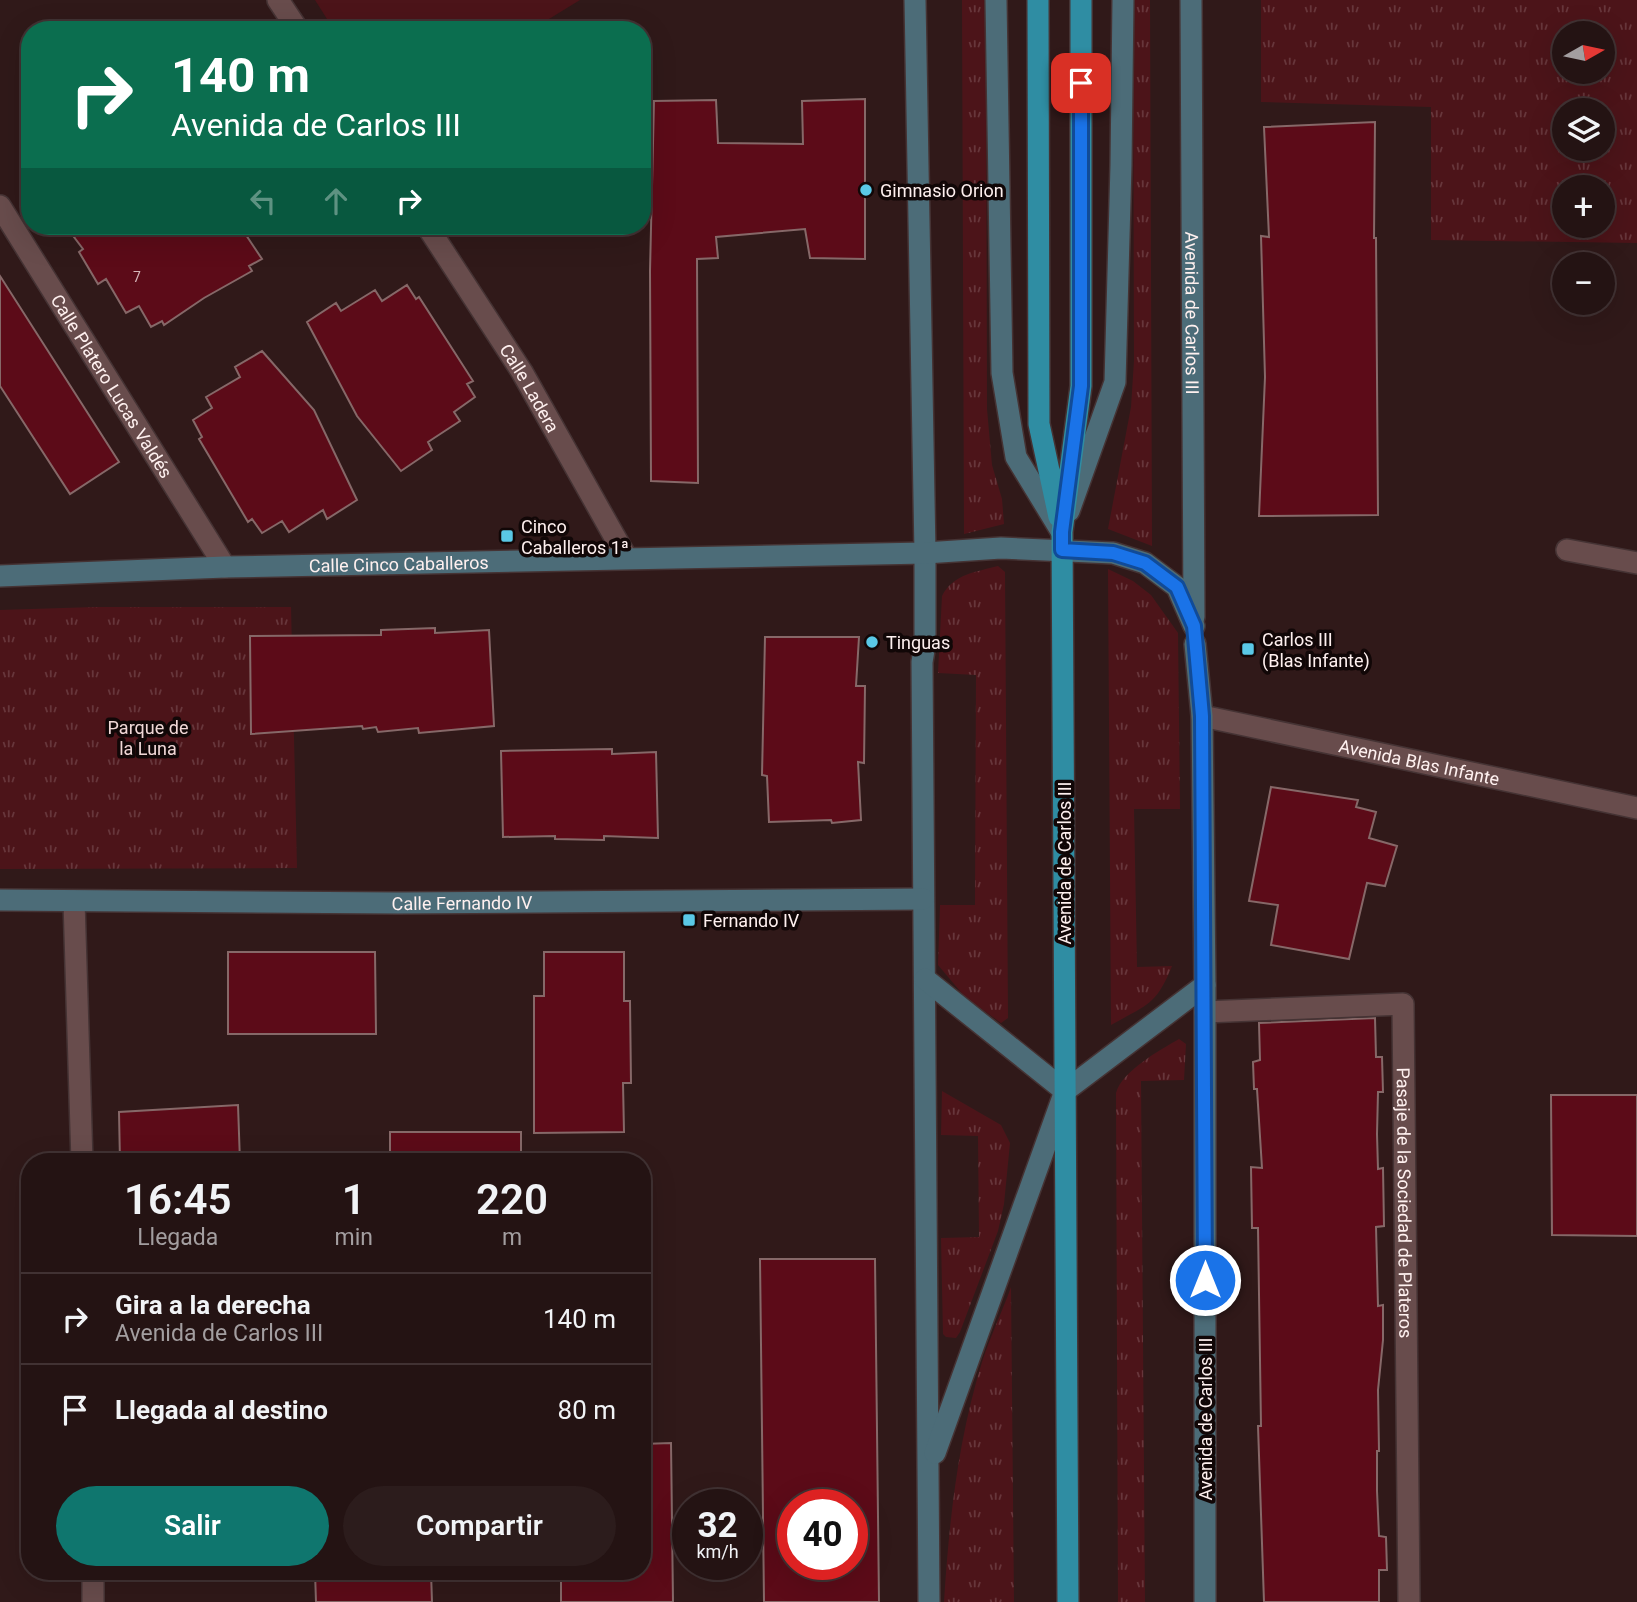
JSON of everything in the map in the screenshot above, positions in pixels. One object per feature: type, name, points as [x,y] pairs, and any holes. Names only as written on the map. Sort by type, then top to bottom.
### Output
[{"type":"main road","name":"Avenida de Carlos III","points":[[1038,0],[1039,424],[1062,541]]},
{"type":"main road","name":"Avenida de Carlos III","points":[[1068,1602],[1062,541],[1081,386],[1081,0]]},
{"type":"street","points":[[278,0],[292,21]]},
{"type":"street","name":"Avenida de Carlos III","points":[[915,0],[925,553],[925,644],[922,662],[929,1602]]},
{"type":"street","points":[[996,0],[1002,373],[1016,457],[1062,541]]},
{"type":"street","name":"Avenida de Carlos III","points":[[1062,541],[1115,382],[1123,0]]},
{"type":"street","name":"Avenida de Carlos III","points":[[1191,0],[1194,635],[1202,716],[1205,985],[1205,1602]]},
{"type":"street","name":"Calle Platero Lucas Valdés","points":[[0,205],[225,567]]},
{"type":"street","name":"Calle Ladera","points":[[433,235],[522,372],[626,557]]},
{"type":"street","name":"Avenida de Carlos III","points":[[925,553],[1062,541],[1113,553],[1145,563],[1177,587],[1194,635]]},
{"type":"street","points":[[1567,550],[1637,564]]},
{"type":"street","name":"Calle Cinco Caballeros","points":[[0,576],[225,567],[626,557],[925,553]]},
{"type":"street","name":"Avenida Blas Infante","points":[[1202,716],[1637,808]]},
{"type":"street","name":"Calle Fernando IV","points":[[0,900],[646,902],[923,899]]},
{"type":"street","points":[[74,901],[82,1153]]},
{"type":"street","points":[[925,979],[1065,1091],[1205,985]]},
{"type":"street","name":"Pasaje de la Sociedad de Plateros","points":[[1205,1012],[1403,1004],[1409,1602]]},
{"type":"street","name":"Avenida de Carlos III","points":[[929,1468],[1065,1091]]},
{"type":"street","points":[[93,1580],[93,1602]]},
{"type":"green space","points":[[315,0],[580,0],[546,21],[328,21]]},
{"type":"green space","points":[[962,0],[986,0],[987,409],[992,465],[1002,499],[1004,524],[964,534]]},
{"type":"green space","points":[[1133,0],[1150,0],[1152,546],[1108,529],[1131,407],[1134,361]]},
{"type":"green space","points":[[1261,0],[1637,0],[1637,243],[1431,240],[1431,107],[1261,102]]},
{"type":"green space","points":[[998,566],[1005,572],[1008,1018],[1001,1023],[965,997],[938,965],[940,905],[975,905],[976,675],[938,673],[942,596],[959,578]]},
{"type":"green space","points":[[1108,569],[1133,581],[1151,595],[1178,633],[1180,809],[1134,809],[1137,967],[1172,966],[1161,989],[1149,1003],[1111,1025]]},
{"type":"green space","name":"Parque de la Luna","points":[[291,607],[297,868],[0,869],[0,610]]},
{"type":"green space","points":[[1179,1039],[1186,1044],[1184,1080],[1141,1081],[1145,1602],[1118,1602],[1116,1093],[1134,1069]]},
{"type":"green space","points":[[942,1091],[1001,1125],[1010,1143],[1004,1204],[998,1231],[956,1338],[943,1334],[941,1238],[979,1237],[978,1136],[941,1135]]},
{"type":"green space","points":[[1011,1287],[1014,1602],[944,1602],[952,1511],[967,1421],[982,1362]]},
{"type":"building","points":[[865,99],[865,259],[810,258],[805,229],[716,237],[718,258],[697,259],[698,483],[651,481],[650,271],[654,101],[716,100],[718,143],[803,144],[802,101]]},
{"type":"building","points":[[1375,122],[1378,515],[1259,516],[1265,377],[1261,236],[1269,237],[1264,127]]},
{"type":"building","points":[[246,235],[262,259],[249,266],[252,271],[164,325],[162,321],[151,327],[139,306],[126,313],[106,279],[98,284],[79,252],[83,249],[74,237]]},
{"type":"building","points":[[0,276],[119,462],[70,494],[0,386]]},
{"type":"building","points":[[407,285],[416,299],[419,297],[473,381],[467,384],[475,397],[454,412],[460,421],[428,442],[432,450],[401,471],[357,416],[307,322],[336,303],[341,311],[375,290],[382,301]]},
{"type":"building","points":[[262,351],[314,410],[357,500],[327,519],[323,510],[289,532],[282,521],[262,533],[252,519],[248,522],[199,439],[202,437],[193,420],[212,408],[206,397],[240,377],[235,367]]},
{"type":"building","points":[[435,628],[435,633],[489,630],[494,726],[419,733],[418,728],[378,732],[376,727],[363,729],[362,726],[251,734],[250,636],[381,635],[381,630]]},
{"type":"building","points":[[765,637],[859,637],[856,686],[865,686],[864,763],[858,762],[861,820],[832,823],[831,820],[769,822],[767,776],[762,775]]},
{"type":"building","points":[[612,749],[612,754],[656,752],[658,838],[604,836],[604,840],[555,839],[555,836],[503,837],[501,751]]},
{"type":"building","points":[[1271,787],[1358,800],[1356,807],[1376,812],[1369,838],[1397,846],[1385,886],[1367,883],[1349,959],[1271,945],[1278,905],[1249,901]]},
{"type":"building","points":[[228,952],[375,952],[376,1034],[228,1034]]},
{"type":"building","points":[[544,952],[624,952],[624,1001],[630,1001],[631,1083],[623,1083],[624,1132],[534,1133],[534,996],[544,996]]},
{"type":"building","points":[[1375,1018],[1376,1057],[1382,1057],[1383,1092],[1378,1092],[1377,1134],[1378,1169],[1383,1168],[1384,1226],[1376,1227],[1378,1306],[1383,1305],[1378,1390],[1377,1491],[1379,1536],[1386,1537],[1387,1570],[1379,1570],[1379,1602],[1264,1602],[1258,1426],[1261,1426],[1258,1228],[1252,1228],[1251,1167],[1262,1168],[1253,1062],[1260,1060],[1259,1023]]},
{"type":"building","points":[[1551,1095],[1637,1095],[1637,1236],[1552,1235]]},
{"type":"building","points":[[238,1105],[240,1153],[120,1153],[119,1112]]},
{"type":"building","points":[[390,1132],[521,1132],[521,1153],[390,1153]]},
{"type":"building","points":[[760,1259],[875,1259],[879,1602],[764,1602]]},
{"type":"building","points":[[671,1443],[673,1602],[561,1602],[561,1580],[651,1580],[651,1444]]},
{"type":"building","points":[[315,1580],[431,1580],[432,1602],[316,1602]]},
{"type":"place","name":"Gimnasio Orion","points":[[866,190]]},
{"type":"place","name":"Cinco Caballeros 1ª","points":[[507,536]]},
{"type":"place","name":"Tinguas","points":[[872,642]]},
{"type":"place","name":"Carlos III (Blas Infante)","points":[[1248,649]]},
{"type":"place","name":"Fernando IV","points":[[689,920]]},
{"type":"route","points":[[1081,83],[1081,386],[1062,550],[1113,553],[1145,563],[1177,587],[1194,626],[1202,716],[1205,1280]]}]
